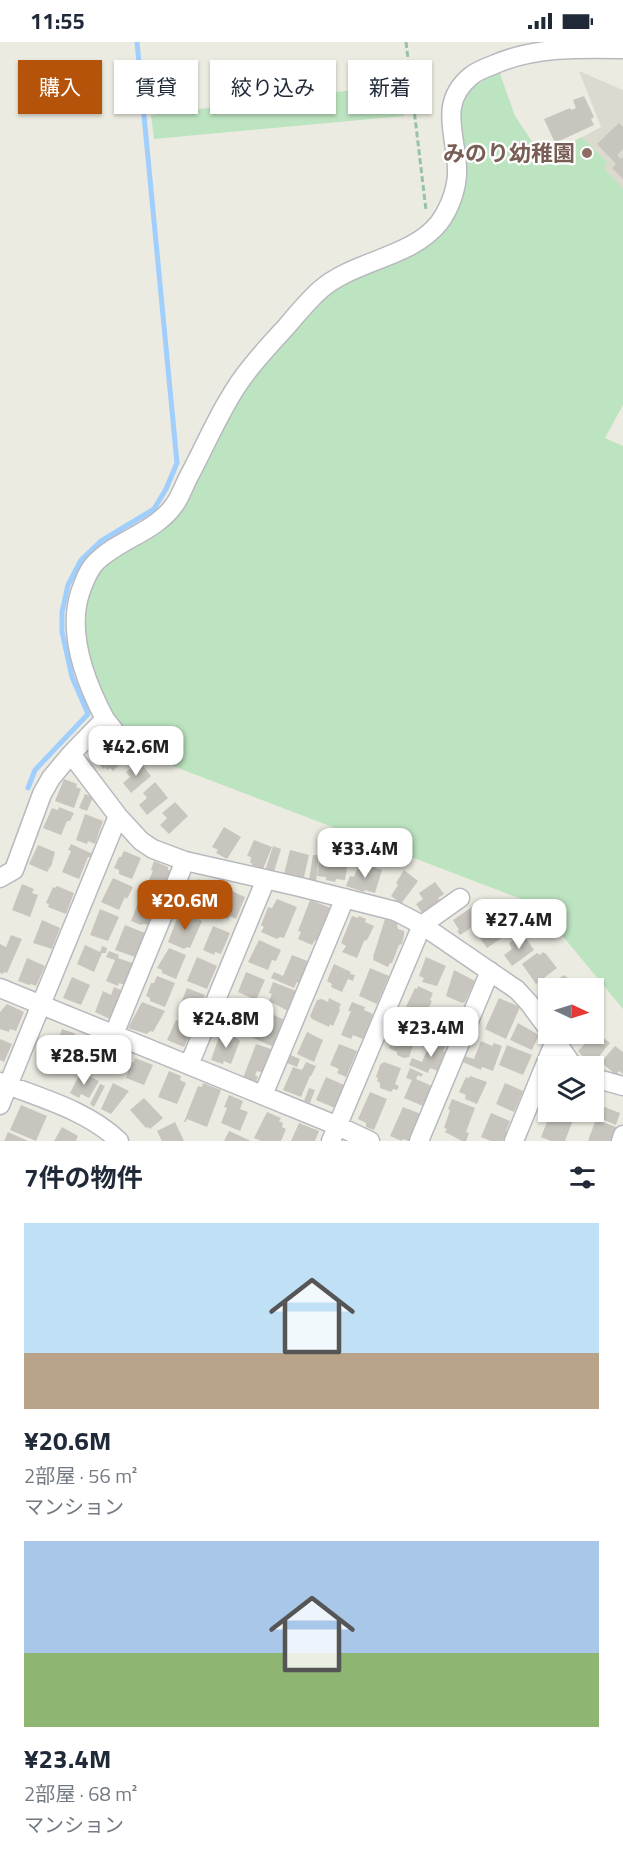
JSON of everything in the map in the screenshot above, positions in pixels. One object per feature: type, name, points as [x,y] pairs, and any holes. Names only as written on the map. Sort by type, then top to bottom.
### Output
[{"type":"street","points":[[132,753],[105,720],[84,675],[76,628],[76,608],[87,575],[96,563],[159,520],[175,505],[229,398],[251,366],[320,290],[342,275],[385,258],[429,233],[439,222],[453,194],[457,167],[450,112],[457,93],[472,75],[503,60],[530,53],[549,50],[623,49]]},
{"type":"street","points":[[0,878],[14,870],[42,794],[51,778],[105,720]]},
{"type":"street","points":[[71,754],[118,816],[141,841],[153,849],[185,861],[385,907],[422,925],[517,990],[538,1016]]},
{"type":"street","points":[[0,1105],[4,1083],[41,1004],[118,816]]},
{"type":"street","points":[[114,1034],[185,861]]},
{"type":"street","points":[[189,1065],[266,879]]},
{"type":"street","points":[[263,1095],[345,898]]},
{"type":"street","points":[[335,1134],[422,925],[460,898]]},
{"type":"street","points":[[419,1141],[490,971]]},
{"type":"street","points":[[0,988],[263,1095],[335,1134],[370,1141]]},
{"type":"street","points":[[514,1141],[549,1044]]},
{"type":"street","points":[[604,1081],[623,1086]]},
{"type":"street","points":[[4,1083],[81,1114],[109,1131],[119,1141]]},
{"type":"street","points":[[621,1141],[623,1135]]},
{"type":"path","points":[[406,42],[429,233]]},
{"type":"shaded area","name":"みのり幼稚園","points":[[579,71],[623,90],[623,238],[543,158],[601,127]]},
{"type":"green space","points":[[499,71],[515,116],[543,158],[582,137],[607,162],[604,168],[623,189],[623,405],[605,438],[623,446],[623,1009],[604,986],[604,978],[597,978],[537,905],[144,755],[111,712],[94,674],[83,625],[86,601],[96,575],[106,564],[175,517],[236,401],[267,360],[320,302],[353,277],[378,270],[430,242],[465,163],[460,127],[461,109],[470,89]]},
{"type":"green space","points":[[348,91],[348,114],[404,114],[404,116],[154,139],[151,115],[198,114],[198,109],[210,108],[210,114],[336,114],[336,92]]},
{"type":"building","points":[[584,96],[594,117],[591,119],[594,125],[555,143],[544,119],[570,108],[571,110],[576,108],[573,100]]},
{"type":"building","points":[[619,123],[623,127],[623,149],[617,155],[621,159],[623,157],[623,179],[612,168],[616,164],[597,144]]},
{"type":"building","points":[[111,736],[120,746],[115,750],[123,761],[113,771],[105,767],[103,769],[94,753],[108,742],[106,740]]},
{"type":"building","points":[[139,761],[151,776],[131,793],[123,783],[130,777],[126,772]]},
{"type":"building","points":[[64,779],[77,784],[76,787],[81,789],[74,808],[55,801]]},
{"type":"building","points":[[155,782],[168,798],[147,815],[139,805],[147,798],[143,793]]},
{"type":"building","points":[[85,794],[93,797],[87,811],[79,808]]},
{"type":"building","points":[[175,802],[188,816],[169,834],[160,825],[167,818],[162,813]]},
{"type":"building","points":[[59,807],[74,813],[70,821],[67,821],[61,835],[43,828],[52,808],[58,810]]},
{"type":"building","points":[[85,814],[103,821],[95,844],[76,840]]},
{"type":"building","points":[[224,827],[241,837],[227,859],[216,853],[218,850],[212,847]]},
{"type":"building","points":[[254,840],[272,847],[263,869],[252,865],[251,857],[247,856]]},
{"type":"building","points":[[71,844],[93,854],[88,857],[79,879],[62,872],[71,851],[68,850]]},
{"type":"building","points":[[38,845],[55,852],[51,867],[47,872],[29,864]]},
{"type":"building","points":[[273,846],[281,849],[274,872],[265,871]]},
{"type":"building","points":[[290,850],[309,855],[304,877],[284,874]]},
{"type":"building","points":[[124,851],[141,858],[132,879],[119,874],[119,870],[114,868]]},
{"type":"building","points":[[313,855],[319,855],[316,882],[309,880]]},
{"type":"building","points":[[320,855],[348,860],[345,880],[336,879],[335,882],[326,880],[326,877],[317,876]]},
{"type":"building","points":[[154,861],[168,867],[168,870],[173,872],[163,896],[144,890],[153,871],[151,870]]},
{"type":"building","points":[[365,864],[382,870],[375,893],[346,886],[350,876],[354,877],[357,869],[363,871]]},
{"type":"building","points":[[404,870],[418,881],[401,904],[391,896]]},
{"type":"building","points":[[113,878],[133,887],[119,910],[101,902]]},
{"type":"building","points":[[198,879],[215,886],[204,913],[185,902],[195,880]]},
{"type":"building","points":[[435,882],[444,894],[438,898],[441,901],[423,914],[416,904],[423,899],[419,893]]},
{"type":"building","points":[[22,884],[34,889],[32,893],[38,895],[30,917],[12,910]]},
{"type":"building","points":[[57,886],[74,893],[66,914],[48,907],[49,904],[46,903],[53,887]]},
{"type":"building","points":[[227,889],[245,897],[236,919],[217,915]]},
{"type":"building","points":[[141,896],[157,904],[149,925],[131,921]]},
{"type":"building","points":[[277,899],[297,907],[284,938],[277,939],[261,932],[264,927],[261,925],[268,907],[272,908]]},
{"type":"building","points":[[310,900],[331,908],[319,942],[315,940],[312,945],[298,939],[301,932],[298,931]]},
{"type":"building","points":[[478,903],[488,917],[460,935],[453,920]]},
{"type":"building","points":[[100,909],[119,917],[108,941],[90,935]]},
{"type":"building","points":[[180,911],[202,921],[190,948],[184,949],[168,942]]},
{"type":"building","points":[[352,916],[366,919],[365,922],[374,926],[357,958],[342,952],[346,946],[341,943]]},
{"type":"building","points":[[498,917],[509,933],[487,948],[480,938],[488,933],[483,927]]},
{"type":"building","points":[[385,919],[397,923],[398,929],[404,931],[402,944],[399,945],[388,967],[373,960]]},
{"type":"building","points":[[42,920],[60,928],[52,949],[33,943]]},
{"type":"building","points":[[125,925],[145,933],[135,957],[115,950]]},
{"type":"building","points":[[213,926],[230,933],[221,954],[215,952],[214,955],[203,950]]},
{"type":"building","points":[[523,934],[534,950],[512,966],[504,955],[512,949],[509,943]]},
{"type":"building","points":[[11,935],[22,939],[7,973],[3,974],[0,973],[0,944],[6,947]]},
{"type":"building","points":[[259,940],[281,950],[276,961],[272,960],[268,970],[248,962]]},
{"type":"building","points":[[85,945],[100,952],[102,946],[107,948],[106,953],[102,953],[94,972],[77,964]]},
{"type":"building","points":[[169,948],[186,955],[176,979],[162,973],[162,970],[157,968]]},
{"type":"building","points":[[109,951],[119,955],[118,958],[135,964],[128,986],[119,983],[118,986],[106,981],[115,960],[106,957]]},
{"type":"building","points":[[543,952],[546,954],[557,968],[544,978],[538,978],[536,984],[522,964],[537,953],[540,955]]},
{"type":"building","points":[[292,955],[310,962],[301,983],[297,982],[294,988],[271,978],[274,972],[283,976]]},
{"type":"building","points":[[197,957],[217,966],[207,989],[187,981]]},
{"type":"building","points":[[426,957],[446,966],[437,986],[422,982],[424,978],[419,976]]},
{"type":"building","points":[[27,958],[45,966],[36,986],[18,981]]},
{"type":"building","points":[[334,964],[355,975],[353,981],[348,979],[342,992],[331,987],[332,984],[327,981]]},
{"type":"building","points":[[370,968],[389,976],[377,1004],[359,996]]},
{"type":"building","points":[[454,970],[475,981],[465,1002],[462,1003],[446,996]]},
{"type":"building","points":[[246,972],[265,980],[256,1000],[238,992]]},
{"type":"building","points":[[157,976],[175,983],[165,1007],[150,1001],[150,998],[146,996],[151,983],[154,983]]},
{"type":"building","points":[[72,977],[90,985],[81,1005],[63,998]]},
{"type":"building","points":[[273,982],[299,992],[290,1012],[269,1001]]},
{"type":"building","points":[[418,986],[433,993],[430,1000],[432,1001],[422,1023],[403,1013]]},
{"type":"building","points":[[114,987],[123,991],[112,1020],[95,1012],[103,991],[111,995]]},
{"type":"building","points":[[187,988],[205,995],[197,1017],[178,1010]]},
{"type":"building","points":[[329,998],[341,1004],[333,1026],[330,1024],[329,1027],[310,1016],[317,1000],[322,999],[328,1002]]},
{"type":"building","points":[[499,998],[520,1007],[506,1039],[485,1029]]},
{"type":"building","points":[[233,1001],[255,1010],[245,1032],[223,1021]]},
{"type":"building","points":[[142,1002],[165,1011],[153,1032],[150,1031],[147,1034],[128,1028]]},
{"type":"building","points":[[352,1002],[365,1007],[364,1010],[373,1014],[363,1039],[353,1035],[351,1039],[341,1035],[351,1011],[348,1011]]},
{"type":"building","points":[[7,1004],[24,1012],[16,1031],[10,1029],[9,1032],[0,1029],[0,1012]]},
{"type":"building","points":[[443,1009],[460,1016],[452,1036],[435,1029]]},
{"type":"building","points":[[263,1010],[287,1021],[276,1048],[249,1036],[254,1025],[257,1025]]},
{"type":"building","points":[[176,1020],[192,1029],[184,1047],[167,1040]]},
{"type":"building","points":[[518,1023],[538,1034],[532,1050],[510,1040]]},
{"type":"building","points":[[402,1024],[418,1030],[409,1057],[404,1058],[389,1048],[397,1029]]},
{"type":"building","points":[[62,1029],[80,1037],[73,1059],[54,1052]]},
{"type":"building","points":[[307,1032],[323,1040],[314,1062],[297,1054]]},
{"type":"building","points":[[220,1034],[231,1035],[240,1041],[231,1064],[211,1060]]},
{"type":"building","points":[[604,1038],[610,1043],[599,1056],[582,1056],[578,1051],[585,1044],[604,1044]]},
{"type":"building","points":[[0,1039],[12,1044],[4,1062],[0,1060]]},
{"type":"building","points":[[439,1040],[447,1044],[438,1071],[430,1068],[428,1073],[409,1065],[412,1058],[422,1062],[431,1041],[437,1044]]},
{"type":"building","points":[[481,1041],[492,1046],[494,1043],[502,1046],[493,1071],[482,1067],[481,1070],[458,1060],[461,1055],[474,1059]]},
{"type":"building","points":[[95,1043],[116,1051],[111,1063],[114,1065],[107,1073],[86,1064]]},
{"type":"building","points":[[256,1044],[274,1050],[265,1073],[257,1071],[256,1082],[243,1078]]},
{"type":"building","points":[[339,1044],[357,1051],[346,1077],[337,1073],[339,1069],[330,1065]]},
{"type":"building","points":[[507,1045],[532,1055],[523,1075],[499,1065]]},
{"type":"building","points":[[615,1046],[623,1052],[623,1074],[619,1071],[616,1075],[604,1065],[604,1059]]},
{"type":"building","points":[[288,1054],[300,1059],[297,1067],[285,1062]]},
{"type":"building","points":[[135,1058],[153,1065],[144,1085],[126,1078],[131,1062],[134,1062]]},
{"type":"building","points":[[306,1062],[316,1066],[301,1097],[283,1090],[293,1067],[302,1070]]},
{"type":"building","points":[[384,1062],[401,1068],[395,1084],[399,1086],[397,1090],[393,1089],[391,1092],[380,1088],[376,1077],[380,1065]]},
{"type":"building","points":[[410,1068],[423,1074],[421,1077],[418,1075],[416,1079],[432,1086],[423,1106],[404,1098],[412,1080],[406,1078]]},
{"type":"building","points":[[169,1071],[181,1076],[180,1080],[186,1083],[177,1104],[158,1097]]},
{"type":"building","points":[[81,1072],[99,1081],[89,1098],[81,1094],[79,1098],[70,1093]]},
{"type":"building","points":[[470,1076],[487,1082],[477,1104],[465,1099],[466,1095],[459,1092],[466,1077]]},
{"type":"building","points":[[326,1077],[344,1085],[335,1108],[316,1100]]},
{"type":"building","points":[[113,1083],[129,1091],[111,1114],[101,1109]]},
{"type":"building","points":[[203,1083],[221,1090],[207,1127],[187,1119],[184,1122],[198,1086],[202,1087]]},
{"type":"building","points":[[505,1083],[523,1091],[514,1112],[496,1104]]},
{"type":"building","points":[[100,1084],[105,1086],[94,1107],[90,1104]]},
{"type":"building","points":[[309,1088],[315,1090],[310,1103],[304,1101]]},
{"type":"building","points":[[370,1092],[387,1099],[374,1130],[366,1127],[366,1123],[358,1119]]},
{"type":"building","points":[[229,1095],[243,1101],[240,1109],[248,1112],[240,1131],[221,1123]]},
{"type":"building","points":[[144,1098],[163,1118],[150,1129],[146,1128],[130,1110]]},
{"type":"building","points":[[452,1099],[475,1108],[466,1132],[469,1133],[466,1141],[445,1132],[447,1129],[444,1128],[450,1110],[448,1109]]},
{"type":"building","points":[[21,1105],[47,1116],[36,1141],[10,1130]]},
{"type":"building","points":[[403,1107],[421,1114],[409,1141],[390,1136]]},
{"type":"building","points":[[604,1107],[620,1113],[616,1125],[604,1120]]},
{"type":"building","points":[[267,1112],[281,1118],[279,1121],[286,1129],[281,1141],[261,1141],[254,1138]]},
{"type":"building","points":[[491,1113],[510,1121],[505,1140],[491,1141],[481,1137]]},
{"type":"building","points":[[175,1122],[184,1141],[162,1141],[157,1131]]},
{"type":"building","points":[[547,1122],[572,1122],[565,1141],[551,1141],[541,1137]]},
{"type":"building","points":[[595,1122],[603,1122],[618,1128],[613,1141],[588,1141]]},
{"type":"building","points":[[299,1123],[319,1131],[315,1141],[291,1141]]},
{"type":"building","points":[[62,1127],[78,1136],[76,1141],[54,1141]]},
{"type":"building","points":[[229,1131],[251,1141],[224,1141]]},
{"type":"building","points":[[8,1132],[28,1141],[4,1141]]},
{"type":"waterway","points":[[28,788],[35,770],[88,714],[72,677],[62,632],[62,612],[68,585],[81,560],[101,541],[154,509],[177,463],[137,42]]},
{"type":"place","name":"みのり幼稚園","points":[[587,153]]}]
